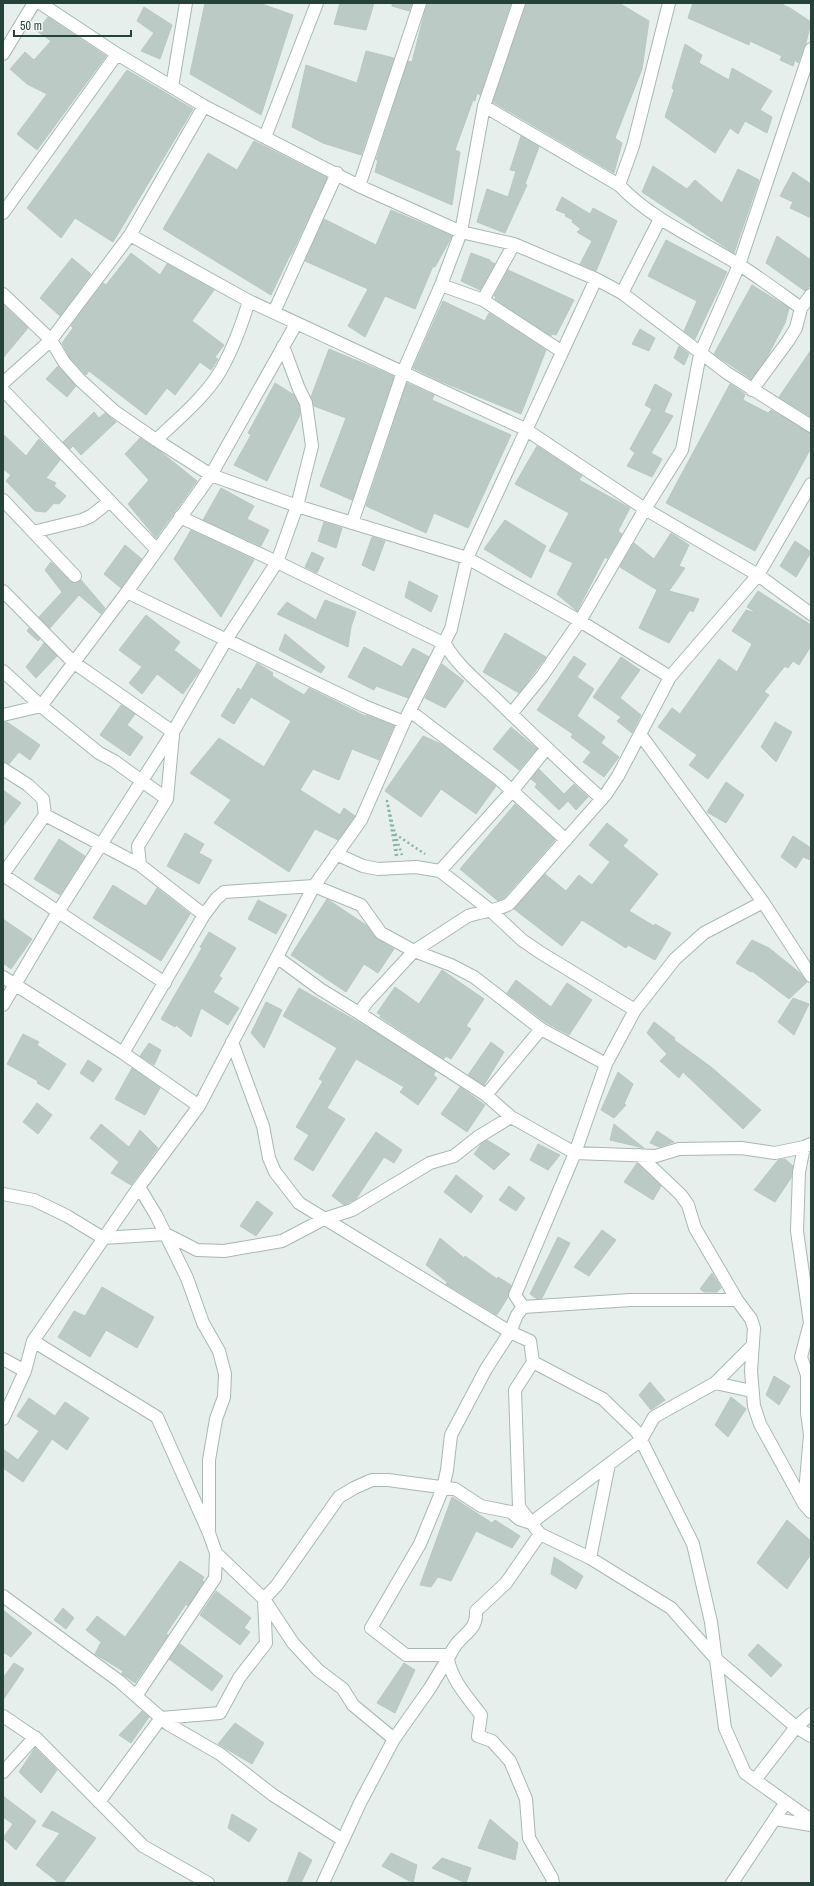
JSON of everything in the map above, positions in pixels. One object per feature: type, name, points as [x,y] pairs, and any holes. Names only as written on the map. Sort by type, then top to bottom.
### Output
[{"type":"street","points":[[3,54],[34,3]]},
{"type":"street","points":[[40,3],[117,54],[204,106],[359,186],[461,232],[514,244],[622,293],[700,354],[752,390],[811,426]]},
{"type":"street","points":[[172,87],[186,3]]},
{"type":"street","points":[[265,137],[317,3]]},
{"type":"street","points":[[359,186],[420,3]]},
{"type":"street","points":[[352,523],[403,372],[441,285],[461,232],[484,106],[519,3]]},
{"type":"street","points":[[619,185],[633,146],[669,3]]},
{"type":"street","points":[[511,714],[542,676],[580,621],[645,509],[682,450],[700,354],[739,265],[811,49]]},
{"type":"street","points":[[3,213],[117,54]]},
{"type":"street","points":[[3,383],[51,340],[130,235],[204,106]]},
{"type":"street","points":[[484,106],[619,185],[628,195],[660,219],[739,265],[801,308]]},
{"type":"street","points":[[274,312],[336,173]]},
{"type":"street","points":[[622,293],[660,219]]},
{"type":"street","points":[[130,235],[250,301],[296,324],[525,429],[645,509],[758,575],[811,614]]},
{"type":"street","points":[[483,300],[514,244]]},
{"type":"street","points":[[3,1418],[25,1372],[33,1341],[139,1187],[199,1106],[278,958],[314,886],[361,820],[404,722],[452,629],[467,558],[561,351],[596,280]]},
{"type":"street","points":[[441,285],[483,300],[561,351]]},
{"type":"street","points":[[3,294],[51,340],[64,362],[80,380],[114,411],[211,475],[297,506],[467,558],[580,621],[670,676]]},
{"type":"street","points":[[752,390],[796,328],[801,308],[811,296]]},
{"type":"street","points":[[156,440],[198,399],[216,378],[240,331],[250,301]]},
{"type":"street","points":[[3,714],[41,706],[127,592],[211,475],[296,324]]},
{"type":"street","points":[[3,1005],[16,986],[58,912],[173,732],[226,640],[277,562],[297,506],[312,446],[306,403],[299,389],[283,346]]},
{"type":"street","points":[[3,390],[157,550]]},
{"type":"street","points":[[359,1013],[367,1002],[414,950],[468,916],[502,908],[509,904],[602,799],[618,776],[670,676],[758,575],[811,484]]},
{"type":"street","points":[[3,500],[75,576]]},
{"type":"street","points":[[33,532],[82,520],[91,516],[110,501]]},
{"type":"street","points":[[180,517],[277,562],[445,644],[453,658],[546,750],[602,799]]},
{"type":"street","points":[[3,591],[73,662],[173,732]]},
{"type":"street","points":[[127,592],[364,706],[404,722]]},
{"type":"street","points":[[3,671],[41,706],[99,753],[114,761],[167,799]]},
{"type":"street","points":[[410,711],[478,761],[566,840]]},
{"type":"street","points":[[140,865],[138,846],[167,799],[173,732]]},
{"type":"street","points":[[640,734],[763,902],[811,976]]},
{"type":"street","points":[[440,871],[512,791],[546,750]]},
{"type":"street","points":[[3,769],[28,785],[43,799],[45,815],[3,874],[165,983]]},
{"type":"street","points":[[45,815],[140,865],[204,915]]},
{"type":"street","points":[[336,854],[362,866],[373,868],[401,864],[440,871],[490,910],[522,940],[635,1010]]},
{"type":"street","points":[[123,1053],[204,915],[224,892],[314,886],[361,905],[382,933],[414,950],[451,965],[474,977],[541,1029],[606,1064]]},
{"type":"street","points":[[523,1307],[515,1295],[575,1153],[606,1064],[635,1010],[675,959],[704,933],[763,902]]},
{"type":"street","points":[[278,958],[320,989],[486,1095],[511,1117],[575,1153],[656,1156],[679,1149],[734,1148],[775,1153],[808,1146]]},
{"type":"street","points":[[3,977],[123,1053],[199,1106]]},
{"type":"street","points":[[486,1095],[541,1029]]},
{"type":"street","points":[[232,1042],[263,1126],[269,1158],[275,1172],[299,1203],[510,1332],[530,1341],[533,1362],[515,1390],[519,1507],[540,1534],[590,1558],[671,1608],[716,1659],[796,1727],[811,1736]]},
{"type":"street","points":[[3,1194],[34,1200],[66,1216],[103,1238],[166,1234],[197,1250],[224,1251],[282,1241],[324,1219],[352,1210],[430,1163],[454,1156],[478,1137],[511,1117]]},
{"type":"street","points":[[808,1146],[799,1172],[797,1231],[810,1316],[809,1330],[801,1357],[807,1375],[807,1413],[810,1429],[808,1508]]},
{"type":"street","points":[[639,1155],[681,1195],[688,1205],[695,1228],[737,1300],[751,1319],[754,1328],[751,1371],[754,1406],[760,1424],[808,1508]]},
{"type":"street","points":[[139,1187],[166,1234],[187,1278],[203,1323],[219,1351],[225,1374],[224,1397],[216,1419],[208,1460],[209,1533]]},
{"type":"street","points":[[450,1655],[406,1655],[371,1628],[420,1544],[443,1488],[447,1470],[451,1435],[486,1369],[510,1332],[517,1315],[523,1307],[631,1300],[737,1300]]},
{"type":"street","points":[[33,1341],[157,1417],[209,1533],[216,1554],[215,1578],[136,1696]]},
{"type":"street","points":[[531,1523],[641,1440],[654,1417],[715,1383],[753,1345]]},
{"type":"street","points":[[3,1359],[25,1372]]},
{"type":"street","points":[[533,1362],[603,1399],[637,1432],[693,1544],[711,1622],[725,1728],[745,1773],[811,1820]]},
{"type":"street","points":[[715,1383],[752,1391]]},
{"type":"street","points":[[590,1558],[608,1464]]},
{"type":"street","points":[[100,1802],[161,1718],[220,1712],[239,1678],[266,1643],[264,1599],[277,1585],[339,1497],[372,1480],[388,1480],[455,1489],[481,1506],[511,1512],[519,1519],[531,1523]]},
{"type":"street","points":[[322,1883],[394,1738],[430,1688],[459,1641],[474,1627],[477,1620],[476,1611],[506,1583],[540,1534]]},
{"type":"street","points":[[216,1554],[264,1599],[293,1643],[318,1670],[343,1689],[353,1705],[394,1738]]},
{"type":"street","points":[[3,1596],[119,1680],[161,1718],[177,1730],[220,1754],[273,1795],[343,1840]]},
{"type":"street","points":[[450,1655],[448,1659],[449,1667],[459,1685],[480,1715],[478,1736],[492,1741],[510,1761],[526,1799],[529,1838],[552,1878],[553,1883]]},
{"type":"street","points":[[755,1780],[796,1727],[811,1714]]},
{"type":"street","points":[[3,1716],[35,1737],[143,1846],[208,1883]]},
{"type":"street","points":[[3,1772],[35,1737]]},
{"type":"street","points":[[732,1883],[786,1802]]},
{"type":"street","points":[[775,1819],[811,1825]]},
{"type":"path","points":[[387,801],[401,864],[394,834],[387,801]]},
{"type":"path","points":[[394,834],[430,856]]},
{"type":"path","points":[[394,834],[401,864]]},
{"type":"building","points":[[205,3],[259,3],[293,15],[261,115],[190,74]]},
{"type":"building","points":[[340,3],[374,3],[366,30],[334,24]]},
{"type":"building","points":[[392,3],[412,3],[409,11],[392,6]]},
{"type":"building","points":[[427,3],[511,3],[480,95],[477,93],[475,101],[473,100],[455,150],[460,152],[452,205],[375,172],[378,160],[376,160],[408,61],[412,62]]},
{"type":"building","points":[[526,3],[619,3],[649,21],[642,69],[615,138],[622,143],[614,173],[493,102]]},
{"type":"building","points":[[693,3],[784,3],[783,5],[811,22],[806,43],[798,63],[795,60],[793,66],[780,60],[782,56],[750,41],[749,45],[688,18]]},
{"type":"building","points":[[144,7],[172,25],[160,59],[141,51],[154,33],[137,21]]},
{"type":"building","points":[[48,17],[106,56],[37,150],[17,134],[47,94],[27,84],[10,69],[25,52],[34,60],[51,41],[37,31]]},
{"type":"building","points":[[685,44],[702,55],[699,63],[729,80],[732,68],[772,91],[760,110],[772,117],[767,133],[745,121],[738,134],[730,128],[715,153],[665,117],[674,90],[672,88]]},
{"type":"building","points":[[366,51],[394,58],[361,155],[323,143],[292,127],[306,65],[357,83]]},
{"type":"building","points":[[127,70],[193,109],[113,242],[75,218],[61,238],[27,208]]},
{"type":"building","points":[[521,136],[539,147],[525,184],[527,185],[505,233],[477,222],[487,189],[508,197],[516,171],[510,170]]},
{"type":"building","points":[[254,141],[327,178],[271,295],[163,229],[208,153],[237,170]]},
{"type":"building","points":[[653,166],[687,189],[695,180],[722,203],[738,169],[759,180],[734,253],[642,192]]},
{"type":"building","points":[[793,172],[811,184],[811,218],[790,208],[793,202],[780,196]]},
{"type":"building","points":[[562,197],[590,214],[593,208],[617,221],[596,271],[580,264],[592,241],[577,232],[581,229],[572,222],[573,220],[565,216],[566,214],[556,210]]},
{"type":"building","points":[[391,210],[452,236],[435,267],[433,266],[415,309],[385,296],[365,337],[348,326],[368,289],[305,261],[324,219],[376,245]]},
{"type":"building","points":[[777,236],[811,260],[811,285],[805,291],[766,263]]},
{"type":"building","points":[[666,240],[727,272],[695,339],[684,331],[697,301],[648,276]]},
{"type":"building","points":[[131,253],[160,275],[167,264],[214,290],[192,321],[224,345],[215,357],[218,359],[211,370],[200,362],[175,395],[167,388],[146,415],[89,371],[86,375],[70,358],[62,343],[73,328],[71,326],[103,283],[106,285]]},
{"type":"building","points":[[471,253],[490,260],[495,264],[480,290],[461,281]]},
{"type":"building","points":[[72,258],[91,274],[60,316],[40,298]]},
{"type":"building","points":[[508,270],[574,300],[556,335],[552,334],[551,336],[495,299],[496,297],[494,296]]},
{"type":"building","points":[[752,285],[789,308],[785,323],[766,359],[751,379],[714,354]]},
{"type":"building","points":[[443,301],[485,321],[489,313],[546,350],[521,414],[440,381],[413,368]]},
{"type":"building","points":[[3,304],[28,328],[3,358]]},
{"type":"building","points":[[640,329],[655,338],[649,351],[632,344]]},
{"type":"building","points":[[679,346],[689,354],[684,365],[674,358]]},
{"type":"building","points":[[329,349],[394,376],[352,500],[320,486],[346,418],[314,406],[311,397]]},
{"type":"building","points":[[811,350],[811,417],[779,397]]},
{"type":"building","points":[[58,366],[76,386],[67,397],[46,379]]},
{"type":"building","points":[[275,383],[294,395],[299,405],[300,415],[267,481],[234,465],[251,435],[248,433]]},
{"type":"building","points":[[407,383],[434,395],[432,400],[511,435],[468,528],[434,513],[426,533],[366,506]]},
{"type":"building","points":[[655,384],[672,394],[664,412],[673,416],[651,453],[662,459],[652,477],[627,466],[635,453],[630,449],[652,409],[645,405]]},
{"type":"building","points":[[730,384],[745,394],[743,400],[768,413],[771,410],[811,433],[811,448],[755,551],[666,503]]},
{"type":"building","points":[[94,412],[99,418],[105,413],[116,422],[81,455],[73,446],[70,449],[63,442]]},
{"type":"building","points":[[3,434],[26,456],[39,439],[60,460],[46,478],[56,483],[54,486],[66,496],[59,504],[54,503],[46,512],[35,511],[6,481],[11,475],[3,469]]},
{"type":"building","points":[[140,438],[161,452],[197,481],[156,538],[128,504],[149,480],[125,454]]},
{"type":"building","points":[[537,446],[582,476],[579,480],[630,508],[618,531],[622,534],[607,559],[605,557],[577,611],[557,594],[573,563],[549,551],[569,513],[515,484]]},
{"type":"building","points":[[221,488],[254,506],[247,519],[269,530],[261,546],[203,520]]},
{"type":"building","points":[[505,520],[546,546],[531,578],[484,549]]},
{"type":"building","points":[[324,522],[342,528],[336,548],[318,541]]},
{"type":"building","points":[[191,530],[254,560],[221,617],[174,559]]},
{"type":"building","points":[[671,533],[689,545],[679,566],[685,568],[669,591],[699,599],[693,612],[690,610],[669,643],[639,628],[657,590],[620,567],[634,543],[654,559]]},
{"type":"building","points":[[372,537],[385,541],[374,571],[362,565]]},
{"type":"building","points":[[795,541],[811,552],[796,577],[780,566]]},
{"type":"building","points":[[125,545],[142,559],[121,588],[104,574]]},
{"type":"building","points":[[312,552],[324,558],[317,573],[305,567]]},
{"type":"building","points":[[51,562],[73,583],[77,583],[81,580],[105,608],[101,614],[79,595],[50,628],[39,617],[62,592],[45,570]]},
{"type":"building","points":[[409,581],[438,596],[431,612],[405,597]]},
{"type":"building","points":[[758,591],[811,625],[811,646],[799,665],[793,661],[788,668],[785,666],[764,692],[769,695],[708,779],[689,765],[697,755],[658,727],[672,708],[680,714],[719,659],[737,672],[752,644],[732,631],[746,610],[757,613],[747,607]]},
{"type":"building","points":[[325,600],[356,612],[351,627],[348,647],[277,614],[287,602],[316,620]]},
{"type":"building","points":[[146,615],[180,642],[174,650],[200,670],[183,694],[157,674],[142,694],[129,683],[142,667],[119,650]]},
{"type":"building","points":[[29,628],[40,639],[38,641],[27,631]]},
{"type":"building","points":[[505,633],[546,657],[519,693],[483,672]]},
{"type":"building","points":[[285,634],[325,667],[321,673],[279,650]]},
{"type":"building","points":[[44,643],[57,656],[36,678],[26,667]]},
{"type":"building","points":[[364,647],[402,667],[413,648],[429,657],[408,698],[376,686],[374,690],[348,677]]},
{"type":"building","points":[[574,656],[586,664],[577,677],[594,689],[577,716],[605,737],[601,743],[619,757],[604,777],[583,762],[591,752],[571,737],[573,734],[537,710]]},
{"type":"building","points":[[621,657],[640,670],[620,698],[641,715],[632,733],[617,721],[621,717],[593,697]]},
{"type":"building","points":[[257,663],[273,673],[272,676],[304,695],[309,688],[365,716],[366,715],[394,726],[379,760],[352,749],[339,780],[313,769],[300,790],[340,815],[344,808],[355,816],[338,840],[315,829],[289,872],[214,823],[231,800],[190,773],[219,738],[264,767],[291,721],[251,697],[234,724],[221,716],[238,688],[241,690]]},
{"type":"building","points":[[442,664],[464,681],[445,708],[425,698]]},
{"type":"building","points":[[121,705],[135,714],[127,725],[143,737],[130,756],[100,735]]},
{"type":"building","points":[[3,722],[7,722],[40,745],[30,760],[19,752],[9,764],[3,762]]},
{"type":"building","points":[[775,722],[792,732],[776,762],[761,747]]},
{"type":"building","points":[[511,727],[537,749],[519,770],[493,749]]},
{"type":"building","points":[[423,736],[441,744],[496,786],[476,814],[441,789],[421,817],[385,791]]},
{"type":"building","points":[[539,769],[564,794],[574,784],[588,797],[576,810],[568,801],[559,810],[535,787],[537,784],[531,779]]},
{"type":"building","points":[[726,782],[744,795],[726,823],[707,812]]},
{"type":"building","points":[[3,790],[21,803],[3,826]]},
{"type":"building","points":[[515,804],[555,840],[504,898],[498,901],[460,869]]},
{"type":"building","points":[[607,823],[628,840],[623,846],[658,874],[629,911],[654,926],[655,924],[671,933],[655,960],[628,945],[626,948],[582,920],[562,946],[514,909],[545,874],[566,891],[579,875],[592,885],[610,862],[589,845]]},
{"type":"building","points":[[185,833],[204,844],[199,853],[212,860],[199,884],[167,866]]},
{"type":"building","points":[[793,836],[811,848],[811,860],[803,857],[796,868],[781,857]]},
{"type":"building","points":[[59,839],[85,856],[60,895],[34,879]]},
{"type":"building","points":[[113,885],[146,906],[157,888],[190,914],[161,961],[93,918]]},
{"type":"building","points":[[327,899],[366,925],[377,939],[394,949],[378,973],[364,964],[346,992],[291,955]]},
{"type":"building","points":[[258,900],[287,915],[276,934],[248,919]]},
{"type":"building","points":[[3,919],[32,939],[11,969],[3,963]]},
{"type":"building","points":[[209,932],[236,948],[219,976],[222,978],[213,992],[239,1008],[228,1025],[201,1008],[191,1037],[176,1025],[175,1027],[161,1019],[202,948],[200,947]]},
{"type":"building","points":[[752,940],[769,948],[800,973],[807,982],[789,999],[752,971],[751,972],[736,963]]},
{"type":"building","points":[[442,970],[484,999],[466,1026],[471,1029],[451,1059],[446,1056],[444,1059],[380,1017],[381,1015],[377,1013],[395,987],[419,1004]]},
{"type":"building","points":[[516,980],[551,1007],[567,983],[592,1000],[569,1035],[545,1022],[507,993]]},
{"type":"building","points":[[299,988],[372,1030],[436,1071],[433,1075],[437,1078],[418,1105],[400,1092],[404,1087],[356,1059],[327,1108],[345,1119],[313,1171],[294,1159],[309,1135],[296,1127],[323,1081],[319,1079],[337,1048],[283,1016]]},
{"type":"building","points":[[793,998],[809,1004],[794,1035],[778,1022]]},
{"type":"building","points":[[266,1002],[282,1010],[264,1048],[251,1033]]},
{"type":"building","points":[[654,1022],[675,1038],[674,1040],[711,1067],[761,1110],[743,1129],[683,1072],[679,1078],[660,1061],[667,1054],[647,1033]]},
{"type":"building","points":[[23,1034],[39,1042],[37,1045],[66,1064],[49,1090],[37,1083],[38,1081],[7,1064]]},
{"type":"building","points":[[491,1042],[504,1052],[484,1085],[468,1075]]},
{"type":"building","points":[[149,1043],[161,1050],[154,1065],[140,1056]]},
{"type":"building","points":[[88,1060],[102,1069],[93,1082],[80,1073]]},
{"type":"building","points":[[132,1068],[160,1088],[145,1115],[115,1099]]},
{"type":"building","points":[[618,1072],[633,1084],[624,1104],[626,1105],[614,1118],[601,1110]]},
{"type":"building","points":[[460,1087],[485,1105],[467,1132],[441,1114]]},
{"type":"building","points":[[37,1103],[52,1115],[38,1134],[23,1122]]},
{"type":"building","points":[[101,1124],[129,1147],[140,1130],[158,1148],[131,1185],[111,1173],[119,1162],[90,1138]]},
{"type":"building","points":[[614,1124],[644,1148],[610,1140]]},
{"type":"building","points":[[657,1131],[674,1142],[659,1147],[650,1143]]},
{"type":"building","points":[[376,1132],[402,1150],[394,1163],[384,1157],[356,1199],[344,1205],[332,1196]]},
{"type":"building","points":[[487,1140],[510,1154],[494,1170],[474,1154],[482,1143]]},
{"type":"building","points":[[538,1144],[560,1155],[548,1170],[530,1160]]},
{"type":"building","points":[[785,1159],[793,1166],[791,1178],[775,1202],[754,1190],[778,1160]]},
{"type":"building","points":[[637,1163],[661,1186],[653,1200],[624,1182]]},
{"type":"building","points":[[456,1175],[483,1196],[471,1213],[444,1192]]},
{"type":"building","points":[[509,1186],[525,1198],[516,1211],[499,1200]]},
{"type":"building","points":[[257,1201],[273,1213],[256,1236],[240,1226]]},
{"type":"building","points":[[602,1230],[616,1240],[589,1276],[574,1267]]},
{"type":"building","points":[[558,1237],[570,1243],[542,1298],[537,1299],[530,1294]]},
{"type":"building","points":[[440,1238],[464,1258],[465,1256],[497,1279],[498,1277],[511,1285],[508,1297],[497,1315],[446,1284],[447,1282],[426,1265]]},
{"type":"building","points":[[712,1273],[721,1288],[717,1292],[704,1292],[700,1289]]},
{"type":"building","points":[[102,1287],[154,1317],[137,1348],[106,1330],[90,1357],[58,1337],[74,1311],[85,1316]]},
{"type":"building","points":[[774,1376],[790,1386],[779,1405],[766,1395]]},
{"type":"building","points":[[650,1382],[665,1400],[651,1410],[639,1395]]},
{"type":"building","points":[[731,1397],[746,1409],[728,1437],[715,1425]]},
{"type":"building","points":[[29,1398],[55,1416],[65,1402],[89,1418],[67,1450],[52,1439],[23,1482],[3,1468],[3,1449],[18,1460],[39,1431],[17,1416]]},
{"type":"building","points":[[452,1497],[492,1523],[495,1520],[520,1536],[512,1548],[476,1531],[451,1581],[438,1577],[431,1587],[420,1585]]},
{"type":"building","points":[[787,1520],[811,1541],[811,1554],[787,1589],[757,1563]]},
{"type":"building","points":[[554,1557],[583,1576],[576,1589],[551,1574]]},
{"type":"building","points":[[180,1561],[204,1577],[202,1580],[204,1582],[188,1606],[186,1604],[166,1634],[168,1635],[135,1683],[122,1674],[123,1671],[95,1654],[101,1642],[86,1630],[97,1616],[125,1637]]},
{"type":"building","points":[[216,1591],[251,1618],[244,1628],[250,1632],[240,1645],[200,1615]]},
{"type":"building","points":[[63,1608],[74,1618],[66,1629],[54,1620]]},
{"type":"building","points":[[3,1610],[32,1633],[11,1657],[3,1652]]},
{"type":"building","points":[[180,1644],[223,1676],[212,1691],[169,1659]]},
{"type":"building","points":[[758,1644],[782,1665],[771,1677],[748,1655]]},
{"type":"building","points":[[14,1663],[24,1669],[3,1700],[3,1678]]},
{"type":"building","points":[[404,1663],[415,1670],[395,1713],[377,1703]]},
{"type":"building","points":[[142,1711],[149,1717],[131,1743],[119,1735]]},
{"type":"building","points":[[235,1723],[264,1743],[252,1764],[218,1744]]},
{"type":"building","points":[[35,1748],[57,1770],[41,1793],[19,1772]]},
{"type":"building","points":[[3,1796],[36,1821],[16,1850],[3,1838],[13,1824],[3,1817]]},
{"type":"building","points":[[52,1811],[96,1838],[63,1883],[59,1883],[36,1865],[60,1833],[42,1826]]},
{"type":"building","points":[[232,1814],[257,1829],[249,1842],[228,1828]]},
{"type":"building","points":[[490,1819],[518,1843],[515,1860],[478,1848]]},
{"type":"building","points":[[299,1852],[312,1860],[301,1883],[287,1883]]},
{"type":"building","points":[[391,1853],[417,1865],[413,1883],[382,1866]]},
{"type":"building","points":[[442,1858],[471,1868],[466,1883],[432,1868]]}]
